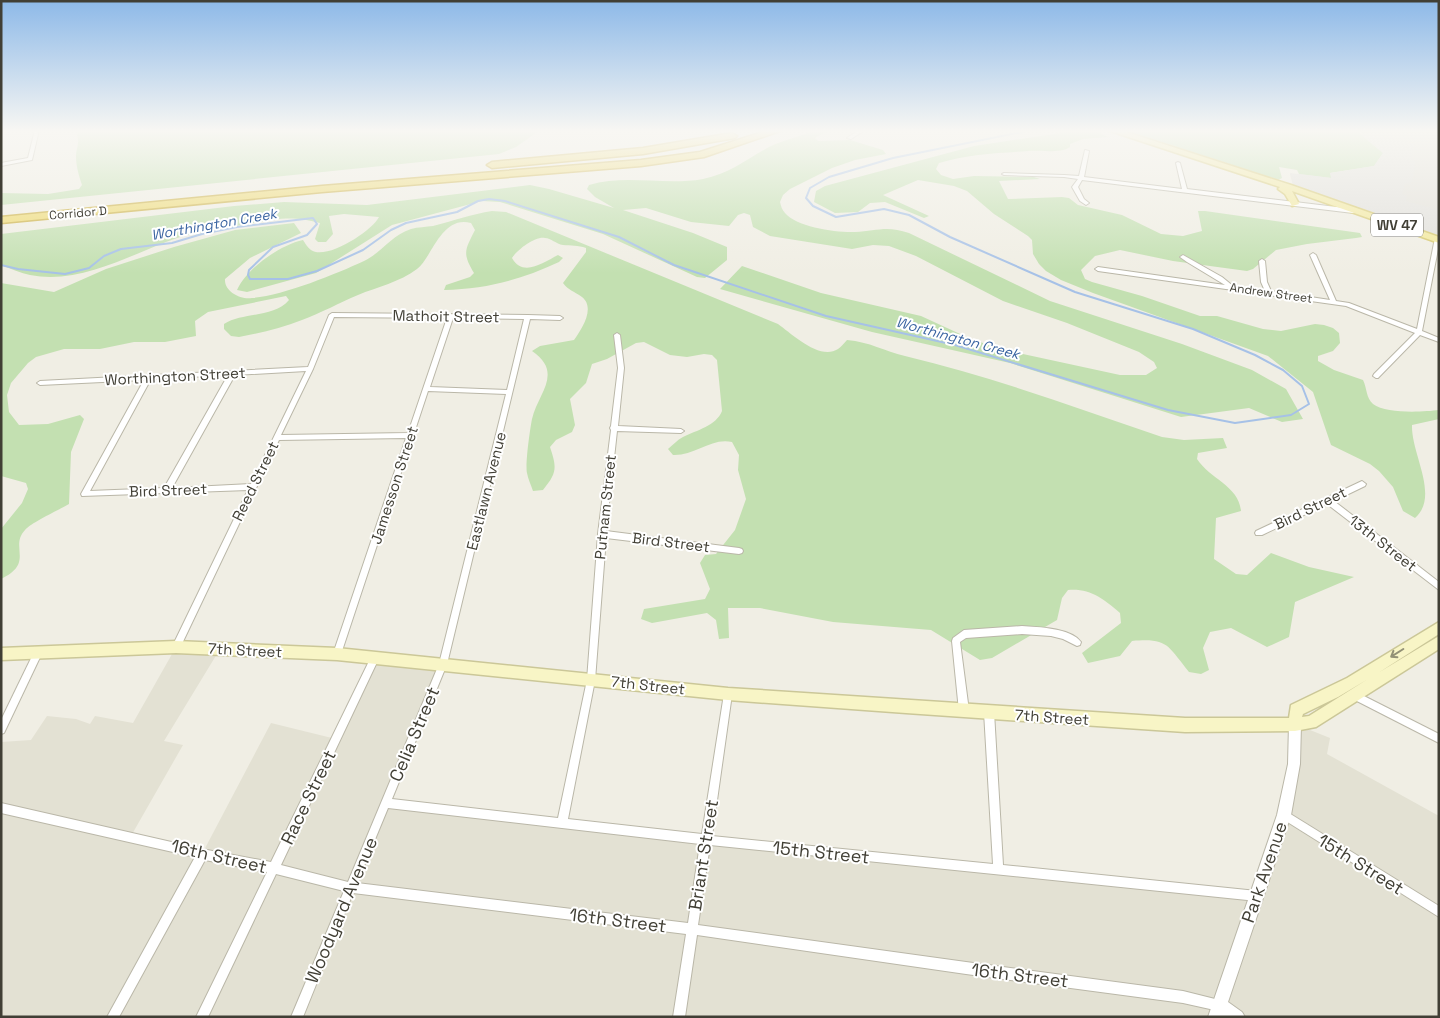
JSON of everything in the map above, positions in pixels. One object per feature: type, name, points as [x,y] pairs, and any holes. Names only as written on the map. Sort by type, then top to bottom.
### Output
[{"type":"highway","name":"Corridor D","points":[[1,211],[364,178]]},
{"type":"highway","name":"Corridor D","points":[[1,220],[462,178]]},
{"type":"main road","points":[[1252,178],[1283,189],[1296,198]]},
{"type":"main road","name":"WV 47","points":[[1296,198],[1355,211],[1438,239]]},
{"type":"main road","points":[[1295,724],[1296,710],[1350,683],[1439,627]]},
{"type":"main road","name":"7th Street","points":[[1,654],[176,647],[337,654],[728,694],[1184,726],[1311,722],[1439,642]]},
{"type":"street","points":[[1072,178],[1185,191],[1296,198],[1355,211]]},
{"type":"street","points":[[1081,178],[1075,187],[1082,200],[1086,203]]},
{"type":"street","points":[[1182,178],[1185,191]]},
{"type":"street","points":[[1376,376],[1419,332],[1438,239]]},
{"type":"street","points":[[1313,255],[1334,302]]},
{"type":"street","points":[[1183,257],[1190,263],[1221,278],[1232,287]]},
{"type":"street","points":[[1262,261],[1264,282],[1268,292]]},
{"type":"street","name":"Andrew Street","points":[[1098,268],[1347,304],[1439,340]]},
{"type":"street","name":"Mathoit Street","points":[[332,315],[560,318]]},
{"type":"street","name":"Reed Street","points":[[176,647],[310,368],[332,315]]},
{"type":"street","name":"Jamesson Street","points":[[337,654],[450,317]]},
{"type":"street","name":"Eastlawn Avenue","points":[[443,664],[528,317]]},
{"type":"street","name":"Putnam Street","points":[[562,823],[591,680],[602,534],[621,368],[617,335]]},
{"type":"street","name":"Worthington Street","points":[[40,384],[310,368]]},
{"type":"street","points":[[167,490],[233,373]]},
{"type":"street","name":"Bird Street","points":[[149,378],[85,494],[252,487]]},
{"type":"street","points":[[426,389],[510,392]]},
{"type":"street","points":[[613,428],[681,430]]},
{"type":"street","points":[[276,438],[411,435]]},
{"type":"street","name":"Bird Street","points":[[1259,533],[1362,484]]},
{"type":"street","name":"13th Street","points":[[1328,500],[1439,587]]},
{"type":"street","name":"Bird Street","points":[[602,534],[739,551]]},
{"type":"street","points":[[964,711],[956,641],[964,634],[1033,631],[1064,635],[1077,642]]},
{"type":"street","points":[[1,730],[39,651]]},
{"type":"street","name":"Race Street","points":[[202,1017],[375,658]]},
{"type":"street","name":"Celia Street","points":[[385,803],[443,664]]},
{"type":"street","name":"Briant Street","points":[[679,1017],[728,694]]},
{"type":"street","points":[[1354,695],[1439,740]]},
{"type":"street","points":[[989,712],[998,870]]},
{"type":"street","name":"Park Avenue","points":[[1218,1011],[1284,815],[1294,764],[1295,724]]},
{"type":"street","name":"15th Street","points":[[385,803],[706,840],[1256,896]]},
{"type":"street","name":"Woodyard Avenue","points":[[297,1017],[352,888],[385,803]]},
{"type":"street","name":"16th Street","points":[[1,808],[202,854],[274,868],[352,888],[692,929],[966,968],[1183,996],[1236,1017]]},
{"type":"street","name":"15th Street","points":[[1284,815],[1439,912]]},
{"type":"street","points":[[112,1017],[202,854]]},
{"type":"shaded area","points":[[1291,178],[1439,178],[1439,236],[1293,186]]},
{"type":"shaded area","points":[[1292,178],[1412,178],[1411,184],[1405,183],[1402,194],[1407,196],[1406,201],[1439,210],[1435,235],[1296,186]]},
{"type":"shaded area","points":[[176,647],[220,649],[164,741],[183,745],[131,836],[202,854],[271,723],[336,739],[375,658],[443,664],[385,803],[1256,896],[1284,815],[1295,724],[1330,738],[1327,754],[1439,816],[1439,1017],[1,1017],[1,742],[31,740],[47,716],[76,719],[90,724],[95,716],[133,723]]},
{"type":"green space","points":[[80,178],[269,178],[1,205],[1,193],[48,194],[79,189],[82,185]]},
{"type":"green space","points":[[813,178],[790,189],[783,195],[780,202],[783,211],[790,218],[818,228],[838,231],[855,232],[894,229],[909,233],[1050,301],[1182,344],[1252,370],[1286,389],[1303,419],[1282,422],[1249,408],[1181,417],[1010,363],[872,332],[720,289],[742,266],[821,293],[921,316],[971,339],[1004,350],[1120,375],[1146,375],[1157,368],[1154,362],[1139,352],[1067,323],[1003,301],[916,256],[889,246],[873,245],[852,249],[770,236],[753,227],[750,215],[744,213],[738,215],[729,226],[691,222],[646,208],[623,210],[693,233],[727,247],[727,260],[705,278],[697,277],[603,234],[500,202],[482,201],[392,225],[316,273],[247,292],[237,290],[256,266],[275,252],[303,240],[311,250],[318,252],[337,248],[368,230],[379,217],[344,214],[329,216],[333,234],[326,242],[318,242],[315,239],[320,223],[292,218],[203,232],[177,238],[105,266],[68,276],[30,275],[1,265],[1,234],[234,206],[284,202],[367,205],[530,185],[614,208],[595,197],[587,189],[589,185],[617,180],[689,181],[703,179]]},
{"type":"green space","points":[[857,178],[1036,178],[1040,179],[999,181],[1008,199],[1069,198],[1078,205],[1122,215],[1161,234],[1183,236],[1202,231],[1198,211],[1360,233],[1362,237],[1276,250],[1253,269],[1247,271],[1173,261],[1120,250],[1095,256],[1081,270],[1085,279],[1092,282],[1142,296],[1200,316],[1217,316],[1263,329],[1281,331],[1315,324],[1333,328],[1339,333],[1340,343],[1333,351],[1318,356],[1318,361],[1334,370],[1363,380],[1369,399],[1373,404],[1395,411],[1439,410],[1439,419],[1412,425],[1425,487],[1422,509],[1415,518],[1403,511],[1393,487],[1379,471],[1370,464],[1331,445],[1313,392],[1268,356],[1061,280],[1046,271],[1039,264],[1033,254],[1032,240],[1028,236],[994,214],[967,191],[954,186],[918,180],[883,195],[929,216],[924,218],[885,202],[870,203],[858,212],[835,213],[814,202],[816,191],[825,186]]},
{"type":"green space","points":[[492,211],[506,212],[778,324],[806,345],[823,352],[831,352],[838,349],[847,340],[863,343],[1003,383],[1162,437],[1184,440],[1223,438],[1227,448],[1198,453],[1197,459],[1209,472],[1230,489],[1239,502],[1241,511],[1216,518],[1214,559],[1236,574],[1247,575],[1271,553],[1309,567],[1354,577],[1295,602],[1289,637],[1267,647],[1231,628],[1210,632],[1203,648],[1209,670],[1201,674],[1189,672],[1166,645],[1160,642],[1144,640],[1132,641],[1120,656],[1088,663],[1082,653],[1121,623],[1120,613],[1096,596],[1076,590],[1068,590],[1062,598],[1057,620],[992,658],[980,660],[931,630],[833,622],[760,608],[728,608],[729,638],[719,639],[716,620],[707,613],[652,623],[641,619],[644,609],[705,599],[710,589],[700,563],[705,555],[716,554],[735,530],[746,499],[738,470],[739,455],[732,442],[717,442],[681,455],[673,455],[668,449],[681,438],[711,424],[722,411],[717,360],[712,355],[704,354],[687,357],[670,355],[644,342],[636,343],[607,359],[592,364],[586,383],[570,399],[575,425],[572,432],[556,440],[550,447],[555,465],[551,479],[543,490],[533,491],[527,469],[529,438],[532,419],[548,375],[541,359],[532,351],[540,346],[574,340],[583,325],[588,307],[586,302],[563,283],[586,252],[586,248],[560,244],[547,238],[536,239],[514,255],[512,258],[517,264],[528,268],[558,255],[563,258],[559,262],[517,279],[475,288],[444,290],[446,285],[470,277],[474,273],[466,252],[475,230],[471,223],[461,222],[452,225],[445,231],[422,264],[410,274],[287,325],[239,337],[231,336],[224,329],[224,324],[232,320],[275,310],[283,306],[289,300],[286,296],[208,312],[195,321],[196,336],[165,342],[134,342],[100,349],[64,349],[36,357],[28,363],[11,383],[7,395],[9,412],[19,425],[48,424],[80,415],[84,419],[71,452],[69,504],[25,530],[19,543],[20,555],[17,567],[1,579],[1,529],[22,503],[28,489],[26,483],[1,476],[1,283],[54,292],[106,269],[174,247],[235,230],[294,223],[301,233],[250,258],[225,279],[227,288],[238,296],[248,298],[264,296],[309,284],[364,261],[398,235],[411,229],[433,226]]},
{"type":"waterway","name":"Worthington Creek","points":[[1,265],[18,269],[65,274],[89,268],[104,256],[121,249],[172,243],[202,234],[237,227],[313,218],[317,224],[307,235],[273,247],[249,270],[248,275],[250,279],[288,279],[317,271],[363,250],[391,230],[406,223],[457,212],[478,201],[489,199],[505,201],[619,237],[674,265],[826,316],[955,345],[1168,410],[1235,423],[1291,415],[1309,404],[1302,386],[1283,370],[1255,355],[1193,329],[1075,292],[950,237],[909,215],[884,209],[836,217],[813,206],[806,198],[810,188],[828,178]]}]
